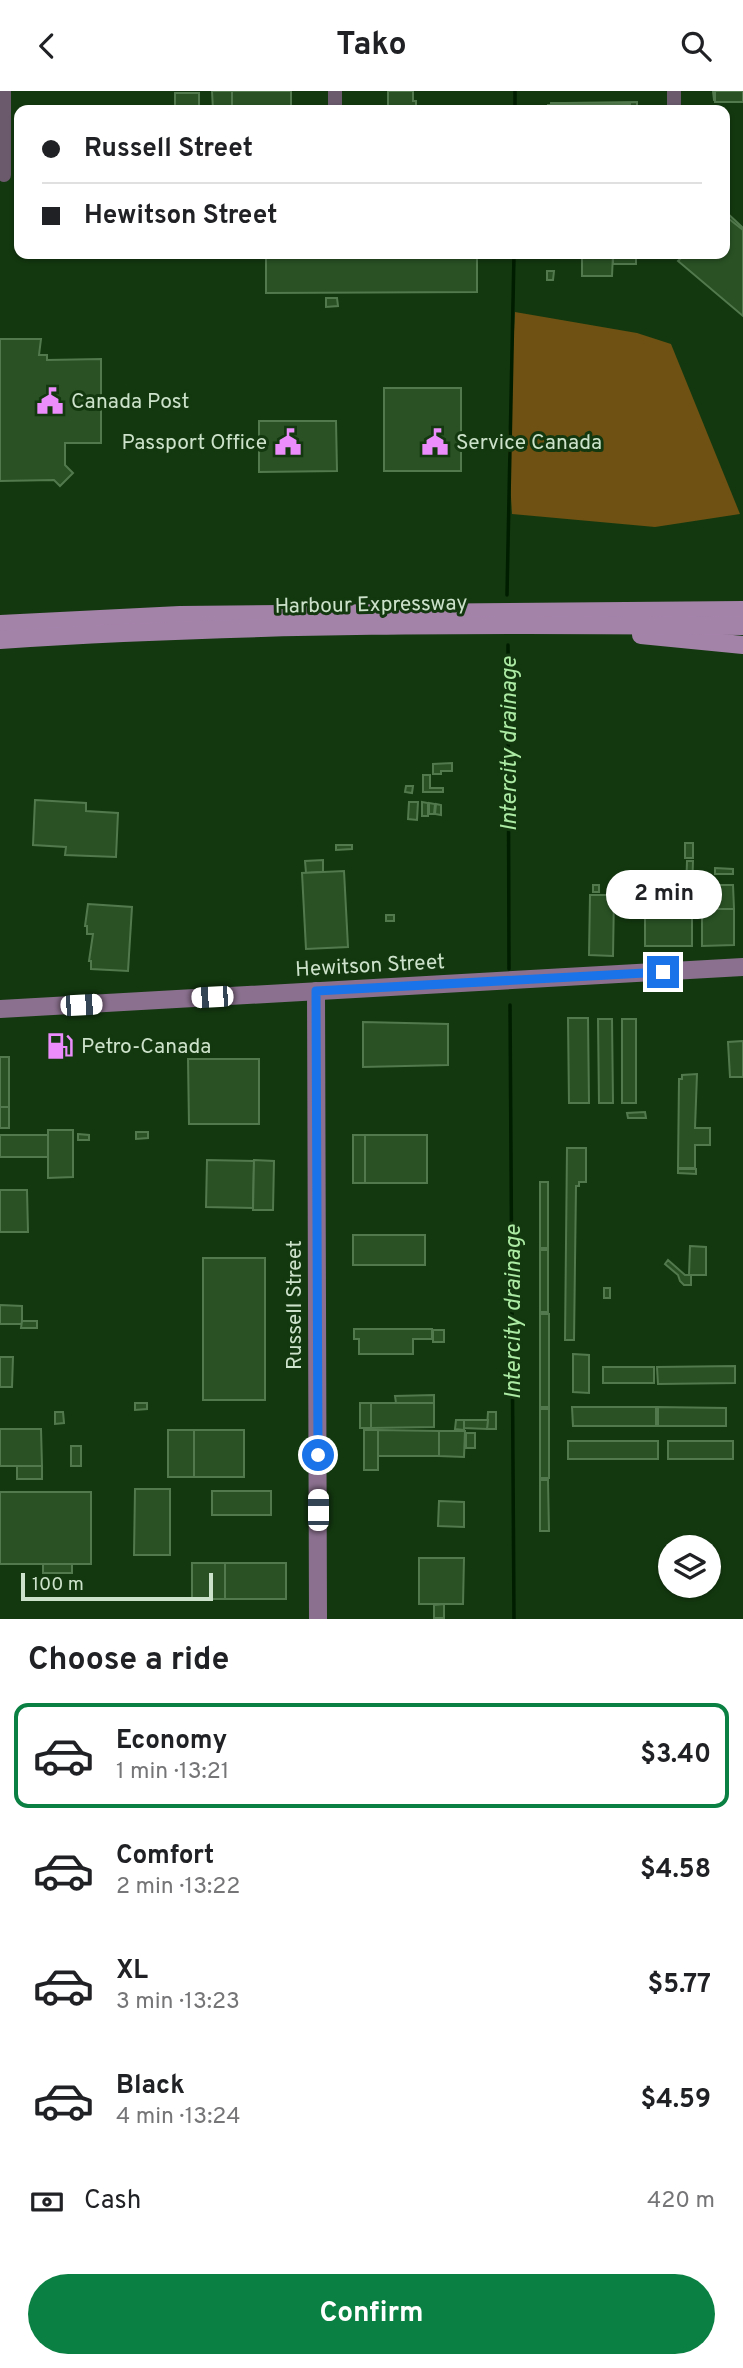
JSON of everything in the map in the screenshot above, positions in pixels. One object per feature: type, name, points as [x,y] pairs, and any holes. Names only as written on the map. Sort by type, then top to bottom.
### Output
[{"type":"main road","points":[[686,611],[743,604]]},
{"type":"main road","name":"Harbour Expressway","points":[[2,633],[44,621],[193,614],[743,610]]},
{"type":"main road","points":[[555,624],[743,645]]},
{"type":"main road","name":"Harbour Expressway","points":[[2,633],[555,624],[743,626]]},
{"type":"street","points":[[4,91],[8,175]]},
{"type":"street","name":"Hewitson Street","points":[[0,1009],[743,967]]},
{"type":"street","name":"Russell Street","points":[[316,991],[318,1619]]},
{"type":"shaded area","points":[[515,312],[637,333],[671,344],[740,514],[655,527],[512,514],[508,448]]},
{"type":"building","points":[[212,91],[232,91],[232,105],[213,105]]},
{"type":"building","points":[[232,91],[291,91],[291,105],[232,105]]},
{"type":"building","points":[[388,91],[413,91],[416,105],[388,105]]},
{"type":"building","points":[[713,91],[743,91],[743,98],[714,100]]},
{"type":"building","points":[[715,91],[743,91],[743,102],[715,102]]},
{"type":"building","points":[[175,93],[199,93],[199,105],[175,105]]},
{"type":"building","points":[[637,102],[637,105],[565,105]]},
{"type":"building","points":[[630,104],[630,105],[548,105]]},
{"type":"building","points":[[730,216],[743,228],[743,313],[686,259],[730,259]]},
{"type":"building","points":[[730,220],[743,230],[743,316],[678,261],[730,259]]},
{"type":"building","points":[[266,259],[477,259],[477,292],[266,293]]},
{"type":"building","points":[[582,259],[613,259],[612,276],[582,276]]},
{"type":"building","points":[[613,259],[636,259],[636,264],[613,264]]},
{"type":"building","points":[[547,271],[554,271],[553,280],[547,280]]},
{"type":"building","points":[[326,298],[337,298],[338,306],[326,307]]},
{"type":"building","name":"Canada Post","points":[[0,339],[41,339],[39,355],[47,355],[47,360],[101,359],[101,443],[65,443],[65,465],[73,473],[60,486],[54,480],[0,481]]},
{"type":"building","points":[[384,388],[461,388],[461,471],[384,471]]},
{"type":"building","points":[[259,421],[336,421],[337,471],[259,472]]},
{"type":"building","points":[[452,763],[452,771],[433,774],[433,764]]},
{"type":"building","points":[[423,775],[430,775],[430,788],[443,788],[443,792],[423,792]]},
{"type":"building","points":[[406,786],[413,786],[412,793],[405,792]]},
{"type":"building","points":[[35,800],[86,803],[86,811],[118,813],[116,857],[65,855],[66,847],[33,845]]},
{"type":"building","points":[[409,802],[418,802],[417,820],[408,819]]},
{"type":"building","points":[[422,802],[428,803],[428,816],[422,816]]},
{"type":"building","points":[[429,803],[435,804],[434,814],[429,814]]},
{"type":"building","points":[[436,804],[441,805],[441,815],[435,814]]},
{"type":"building","points":[[685,843],[693,843],[693,858],[685,858]]},
{"type":"building","points":[[336,845],[352,845],[352,849],[336,850]]},
{"type":"building","points":[[323,860],[323,872],[306,873],[305,861]]},
{"type":"building","points":[[687,861],[693,861],[692,892],[686,892]]},
{"type":"building","points":[[715,868],[733,869],[733,874],[715,874]]},
{"type":"building","points":[[344,871],[348,947],[306,949],[302,873]]},
{"type":"building","points":[[593,885],[599,885],[599,892],[593,892]]},
{"type":"building","points":[[702,885],[733,885],[734,909],[702,909]]},
{"type":"building","points":[[679,892],[692,892],[692,946],[645,946],[645,895],[659,895],[659,899],[679,899]]},
{"type":"building","points":[[590,895],[614,895],[613,956],[589,955]]},
{"type":"building","points":[[88,904],[132,907],[128,971],[91,969],[89,961],[93,934],[87,934],[85,926]]},
{"type":"building","points":[[702,909],[734,909],[734,945],[702,946]]},
{"type":"building","points":[[386,915],[394,915],[394,921],[386,921]]},
{"type":"building","points":[[568,1018],[588,1018],[589,1103],[569,1103]]},
{"type":"building","points":[[598,1019],[612,1019],[613,1103],[599,1103]]},
{"type":"building","points":[[622,1019],[636,1019],[636,1103],[622,1103]]},
{"type":"building","points":[[363,1022],[448,1024],[448,1065],[363,1067]]},
{"type":"building","points":[[743,1041],[743,1077],[730,1077],[728,1042]]},
{"type":"building","points":[[0,1057],[9,1057],[9,1107],[0,1107]]},
{"type":"building","points":[[188,1059],[259,1059],[259,1124],[189,1124]]},
{"type":"building","points":[[697,1074],[695,1128],[710,1128],[710,1145],[695,1145],[695,1168],[678,1168],[679,1079],[682,1079],[682,1075]]},
{"type":"building","points":[[0,1107],[9,1107],[9,1128],[0,1128]]},
{"type":"building","points":[[645,1112],[646,1118],[628,1118],[627,1113]]},
{"type":"building","points":[[48,1130],[73,1130],[73,1177],[48,1178]]},
{"type":"building","points":[[136,1132],[148,1132],[148,1138],[136,1139]]},
{"type":"building","points":[[78,1134],[89,1135],[89,1140],[78,1140]]},
{"type":"building","points":[[0,1135],[48,1135],[48,1157],[0,1157]]},
{"type":"building","points":[[353,1135],[365,1135],[365,1183],[353,1183]]},
{"type":"building","points":[[365,1135],[427,1135],[427,1183],[365,1183]]},
{"type":"building","points":[[567,1148],[586,1148],[586,1182],[579,1182],[579,1186],[576,1186],[574,1340],[565,1340]]},
{"type":"building","points":[[207,1160],[254,1161],[253,1208],[206,1207]]},
{"type":"building","points":[[254,1160],[274,1161],[273,1210],[253,1210]]},
{"type":"building","points":[[678,1169],[696,1169],[696,1174],[678,1173]]},
{"type":"building","points":[[540,1182],[548,1182],[548,1248],[540,1248]]},
{"type":"building","points":[[0,1190],[27,1190],[28,1232],[0,1232]]},
{"type":"building","points":[[353,1235],[425,1235],[425,1265],[353,1265]]},
{"type":"building","points":[[690,1246],[706,1247],[706,1275],[689,1275]]},
{"type":"building","points":[[540,1250],[548,1250],[548,1312],[540,1312]]},
{"type":"building","points":[[203,1258],[265,1258],[265,1400],[203,1400]]},
{"type":"building","points":[[668,1260],[685,1275],[691,1275],[691,1285],[684,1285],[680,1281],[678,1275],[665,1264]]},
{"type":"building","points":[[604,1288],[610,1288],[610,1298],[604,1298]]},
{"type":"building","points":[[0,1305],[22,1306],[22,1324],[0,1324]]},
{"type":"building","points":[[540,1314],[549,1314],[549,1407],[540,1407]]},
{"type":"building","points":[[22,1321],[37,1321],[37,1328],[21,1328]]},
{"type":"building","points":[[354,1329],[432,1329],[432,1339],[413,1339],[413,1354],[359,1354],[359,1339],[354,1339]]},
{"type":"building","points":[[433,1330],[444,1330],[444,1342],[433,1342]]},
{"type":"building","points":[[573,1354],[589,1355],[589,1393],[573,1392]]},
{"type":"building","points":[[0,1357],[13,1357],[12,1387],[0,1387]]},
{"type":"building","points":[[735,1366],[735,1383],[658,1384],[657,1367]]},
{"type":"building","points":[[603,1367],[654,1367],[654,1383],[603,1383]]},
{"type":"building","points":[[434,1395],[434,1403],[396,1403],[395,1396]]},
{"type":"building","points":[[135,1403],[147,1403],[147,1409],[135,1410]]},
{"type":"building","points":[[360,1403],[371,1403],[371,1428],[360,1428]]},
{"type":"building","points":[[371,1403],[434,1403],[434,1427],[371,1428]]},
{"type":"building","points":[[572,1407],[656,1407],[656,1426],[573,1426]]},
{"type":"building","points":[[658,1407],[726,1408],[726,1426],[658,1426]]},
{"type":"building","points":[[540,1409],[549,1409],[549,1478],[540,1478]]},
{"type":"building","points":[[55,1412],[63,1412],[64,1423],[55,1424]]},
{"type":"building","points":[[488,1412],[496,1412],[496,1429],[487,1429]]},
{"type":"building","points":[[456,1420],[464,1420],[464,1430],[455,1429]]},
{"type":"building","points":[[464,1420],[488,1420],[487,1429],[464,1428]]},
{"type":"building","points":[[0,1429],[41,1429],[42,1466],[0,1466]]},
{"type":"building","points":[[168,1430],[194,1430],[194,1477],[168,1477]]},
{"type":"building","points":[[194,1430],[244,1430],[244,1477],[194,1477]]},
{"type":"building","points":[[364,1430],[378,1430],[378,1470],[364,1470]]},
{"type":"building","points":[[378,1430],[439,1431],[439,1456],[378,1456]]},
{"type":"building","points":[[439,1431],[465,1431],[464,1457],[439,1456]]},
{"type":"building","points":[[466,1433],[475,1433],[475,1448],[466,1448]]},
{"type":"building","points":[[568,1441],[658,1441],[658,1459],[568,1459]]},
{"type":"building","points":[[668,1441],[733,1441],[733,1459],[668,1459]]},
{"type":"building","points":[[71,1446],[81,1446],[81,1466],[71,1466]]},
{"type":"building","points":[[17,1466],[42,1466],[42,1479],[17,1479]]},
{"type":"building","points":[[540,1480],[548,1480],[549,1531],[540,1531]]},
{"type":"building","points":[[135,1489],[170,1489],[170,1555],[134,1555]]},
{"type":"building","points":[[212,1491],[271,1491],[271,1515],[212,1515]]},
{"type":"building","points":[[0,1492],[91,1492],[91,1564],[0,1564]]},
{"type":"building","points":[[439,1501],[464,1502],[464,1527],[438,1526]]},
{"type":"building","points":[[419,1558],[464,1558],[463,1604],[419,1604]]},
{"type":"building","points":[[192,1563],[225,1563],[225,1599],[192,1599]]},
{"type":"building","points":[[225,1563],[286,1563],[286,1599],[225,1599]]},
{"type":"building","points":[[43,1564],[72,1564],[72,1573],[43,1573]]},
{"type":"building","points":[[444,1604],[444,1618],[434,1618],[434,1605]]},
{"type":"waterway","name":"Intercity drainage","points":[[515,91],[515,105]]},
{"type":"waterway","name":"Intercity drainage","points":[[507,595],[514,259]]},
{"type":"waterway","name":"Intercity drainage","points":[[508,645],[509,969]]},
{"type":"waterway","name":"Intercity drainage","points":[[510,1005],[514,1619]]},
{"type":"place","name":"Canada Post","points":[[50,401]]},
{"type":"place","name":"Passport Office","points":[[288,442]]},
{"type":"place","name":"Service Canada","points":[[435,442]]},
{"type":"place","name":"Petro-Canada","points":[[60,1046]]},
{"type":"route","points":[[318,1455],[316,991],[663,972]]}]
